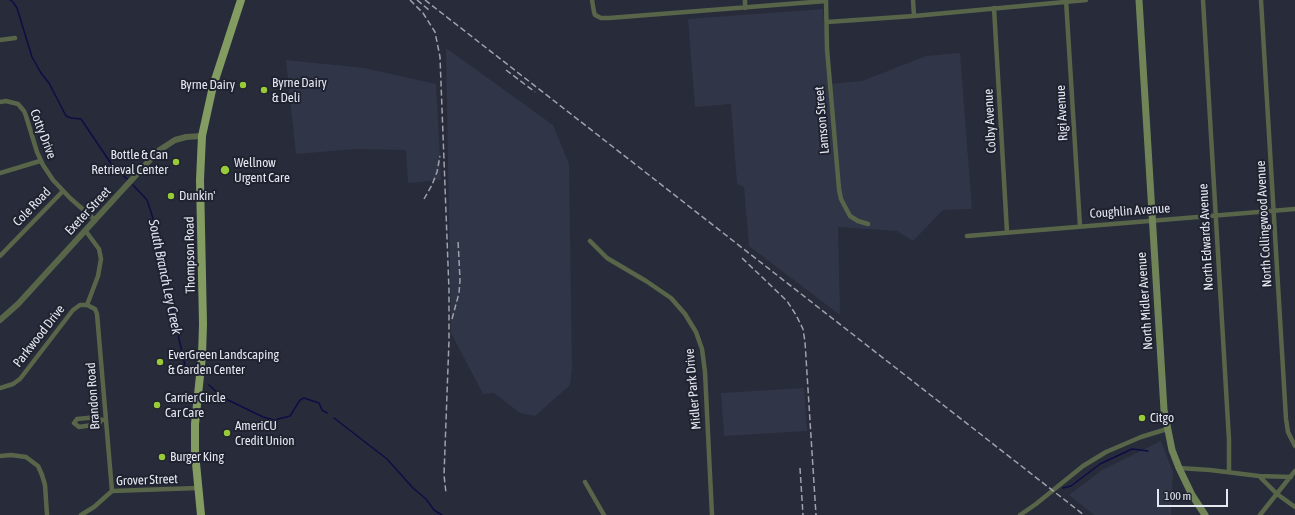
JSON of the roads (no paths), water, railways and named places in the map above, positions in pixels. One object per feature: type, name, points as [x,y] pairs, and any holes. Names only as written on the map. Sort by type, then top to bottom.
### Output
[{"type":"main road","name":"Thompson Road","points":[[200,515],[195,453],[204,324],[200,180],[202,136],[213,86],[241,0]]},
{"type":"main road","name":"North Midler Avenue","points":[[1139,0],[1164,410],[1172,450],[1179,468],[1192,495],[1205,515]]},
{"type":"street","points":[[592,0],[594,12],[601,18],[745,8],[826,0]]},
{"type":"street","points":[[744,0],[745,8]]},
{"type":"street","name":"Lamson Street","points":[[826,0],[827,49],[841,199],[850,216],[858,221],[868,224]]},
{"type":"street","points":[[913,0],[914,16]]},
{"type":"street","points":[[827,22],[914,16],[1086,0]]},
{"type":"street","name":"North Edwards Avenue","points":[[1203,0],[1229,440],[1229,472]]},
{"type":"street","name":"North Collingwood Avenue","points":[[1261,0],[1286,419],[1288,432],[1295,446]]},
{"type":"street","name":"Rigi Avenue","points":[[1066,1],[1080,226]]},
{"type":"street","name":"Colby Avenue","points":[[994,8],[1007,232]]},
{"type":"street","points":[[0,40],[15,38]]},
{"type":"street","name":"Cotty Drive","points":[[0,102],[16,103],[24,111],[40,161],[53,180],[63,191],[95,220]]},
{"type":"street","name":"Exeter Street","points":[[0,320],[18,304],[158,151],[175,140],[186,137],[202,136]]},
{"type":"street","points":[[0,173],[40,161]]},
{"type":"street","name":"Cole Road","points":[[0,256],[63,191]]},
{"type":"street","name":"Coughlin Avenue","points":[[967,236],[1295,209]]},
{"type":"street","points":[[85,230],[99,249],[101,259],[98,276],[87,305]]},
{"type":"street","name":"Midler Park Drive","points":[[590,241],[607,258],[672,298],[685,314],[696,332],[702,349],[705,372],[712,515]]},
{"type":"street","name":"Parkwood Drive","points":[[0,388],[13,384],[20,379],[73,310],[80,305],[87,305]]},
{"type":"street","name":"Brandon Road","points":[[87,305],[95,309],[97,314],[104,420],[112,491]]},
{"type":"street","points":[[98,417],[104,420],[99,424],[79,427],[74,423],[77,419],[98,417]]},
{"type":"street","points":[[1020,515],[1083,466],[1106,452],[1141,437],[1167,429]]},
{"type":"street","points":[[0,456],[11,455],[26,457],[38,466],[45,485],[47,515]]},
{"type":"street","points":[[1179,468],[1259,476],[1290,477]]},
{"type":"street","points":[[1260,515],[1295,471]]},
{"type":"street","points":[[1259,476],[1277,494],[1295,507]]},
{"type":"street","points":[[585,482],[604,515]]},
{"type":"street","name":"Grover Street","points":[[81,515],[94,507],[112,491],[198,488]]},
{"type":"waterway","name":"South Branch Ley Creek","points":[[10,0],[17,8],[32,57],[41,73],[49,83],[66,116],[81,119],[112,165],[127,179]]},
{"type":"waterway","name":"South Branch Ley Creek","points":[[133,185],[147,200],[151,212],[157,233],[185,366],[190,372]]},
{"type":"waterway","name":"South Branch Ley Creek","points":[[209,385],[228,400],[263,417],[274,420],[290,416],[300,400],[304,398],[319,403],[322,410],[327,413]]},
{"type":"waterway","name":"South Branch Ley Creek","points":[[334,418],[387,459],[413,488],[426,499],[434,510],[442,515]]},
{"type":"waterway","points":[[1063,488],[1071,486],[1100,464],[1132,449],[1148,451]]},
{"type":"railway","points":[[410,0],[423,13],[435,32],[440,57],[449,290],[449,340],[444,475],[446,493]]},
{"type":"railway","points":[[417,0],[429,10]]},
{"type":"railway","points":[[425,0],[1084,515]]},
{"type":"railway","points":[[506,70],[535,92]]},
{"type":"railway","points":[[424,199],[437,172],[440,156]]},
{"type":"railway","points":[[452,319],[459,293],[460,280],[458,240]]},
{"type":"railway","points":[[742,258],[787,301],[803,329],[816,515]]},
{"type":"railway","points":[[800,468],[803,515]]},
{"type":"place","name":"Byrne Dairy","points":[[243,85]]},
{"type":"place","name":"Byrne Dairy & Deli","points":[[264,90]]},
{"type":"place","name":"Bottle & Can Retrieval Center","points":[[176,162]]},
{"type":"place","name":"Wellnow Urgent Care","points":[[225,170]]},
{"type":"place","name":"Dunkin'","points":[[171,196]]},
{"type":"place","name":"EverGreen Landscaping & Garden Center","points":[[160,362]]},
{"type":"place","name":"Carrier Circle Car Care","points":[[157,405]]},
{"type":"place","name":"Citgo","points":[[1142,418]]},
{"type":"place","name":"AmeriCU Credit Union","points":[[227,433]]},
{"type":"place","name":"Burger King","points":[[162,457]]}]
